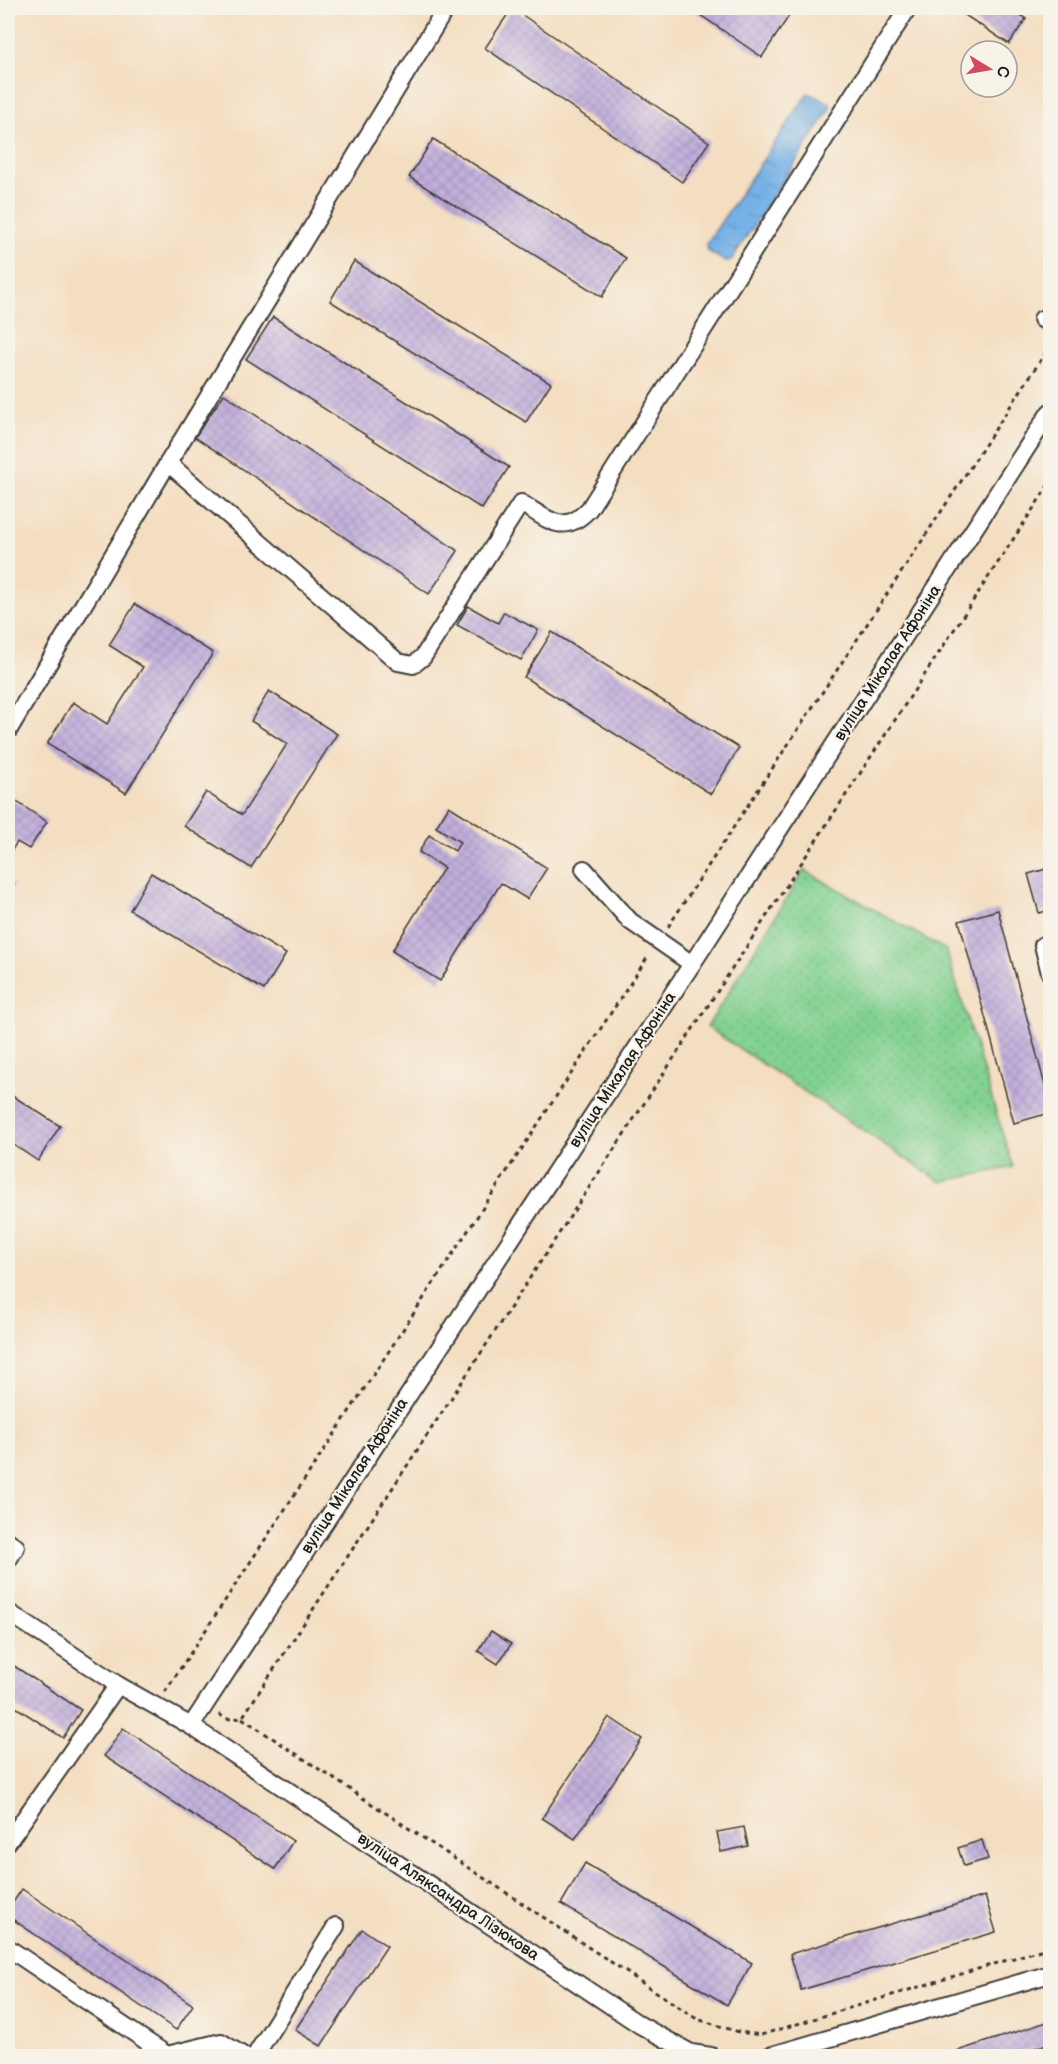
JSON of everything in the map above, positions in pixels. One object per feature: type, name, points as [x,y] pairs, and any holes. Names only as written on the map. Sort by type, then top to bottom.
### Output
[{"type":"street","points":[[8,731],[168,463],[446,8]]},
{"type":"street","points":[[168,463],[398,662],[413,665],[423,657],[521,503],[558,525],[577,522],[589,510],[908,8]]},
{"type":"street","name":"вуліца Мікалая Афоніна","points":[[191,1726],[692,964],[1050,412]]},
{"type":"street","points":[[584,869],[630,921],[692,964]]},
{"type":"street","points":[[1050,943],[1042,945],[1050,973]]},
{"type":"street","points":[[8,1541],[16,1547],[8,1560]]},
{"type":"street","name":"вуліца Аляксандра Лізюкова","points":[[8,1612],[118,1685],[191,1726],[640,2025],[691,2053],[711,2056]]},
{"type":"street","points":[[8,1842],[118,1685]]},
{"type":"street","points":[[255,2056],[336,1926]]},
{"type":"street","points":[[8,1948],[167,2055],[221,2042],[244,2056]]},
{"type":"street","points":[[769,2056],[1050,1974]]},
{"type":"street","points":[[1039,2056],[1050,2053]]},
{"type":"path","points":[[156,1706],[1050,346]]},
{"type":"path","points":[[242,1718],[1050,483]]},
{"type":"path","points":[[226,1719],[242,1718],[697,2019],[739,2032],[760,2035],[1050,1947]]},
{"type":"green space","points":[[804,870],[946,950],[1013,1167],[941,1182],[707,1027]]},
{"type":"water","points":[[808,93],[830,103],[830,109],[732,259],[726,262],[708,251],[707,243]]},
{"type":"building","points":[[512,8],[709,142],[682,182],[485,48]]},
{"type":"building","points":[[690,8],[777,8],[789,16],[762,57]]},
{"type":"building","points":[[954,8],[1013,8],[1026,19],[1012,39],[1001,39]]},
{"type":"building","points":[[433,139],[626,258],[602,297],[409,177]]},
{"type":"building","points":[[354,261],[551,383],[526,422],[330,301]]},
{"type":"building","points":[[273,317],[509,467],[482,509],[246,359]]},
{"type":"building","points":[[224,394],[458,551],[429,594],[195,437]]},
{"type":"building","points":[[135,604],[213,653],[126,793],[47,744],[73,702],[107,724],[143,667],[109,645]]},
{"type":"building","points":[[468,606],[498,623],[504,612],[538,630],[521,660],[457,625]]},
{"type":"building","points":[[552,632],[739,748],[711,794],[524,677]]},
{"type":"building","points":[[269,691],[337,734],[251,868],[184,826],[206,792],[242,815],[287,744],[251,721]]},
{"type":"building","points":[[8,796],[47,822],[29,849],[17,842],[8,856]]},
{"type":"building","points":[[449,806],[547,868],[527,899],[501,883],[440,981],[392,951],[444,868],[419,852],[429,835],[455,851],[460,842],[436,827]]},
{"type":"building","points":[[1050,868],[1050,910],[1039,913],[1028,874]]},
{"type":"building","points":[[151,873],[286,954],[264,990],[130,910]]},
{"type":"building","points":[[8,880],[14,884],[8,894]]},
{"type":"building","points":[[998,910],[1050,1104],[1050,1113],[1014,1123],[959,921]]},
{"type":"building","points":[[8,1093],[60,1126],[38,1161],[8,1141]]},
{"type":"building","points":[[491,1631],[511,1644],[498,1664],[478,1651]]},
{"type":"building","points":[[8,1662],[81,1710],[63,1738],[8,1702]]},
{"type":"building","points":[[609,1717],[642,1739],[575,1839],[542,1818]]},
{"type":"building","points":[[123,1728],[293,1841],[275,1869],[104,1756]]},
{"type":"building","points":[[744,1827],[748,1846],[721,1852],[717,1832]]},
{"type":"building","points":[[982,1840],[988,1859],[964,1866],[958,1848]]},
{"type":"building","points":[[585,1863],[752,1963],[727,2005],[561,1904]]},
{"type":"building","points":[[22,1889],[193,2005],[176,2030],[8,1916],[8,1910]]},
{"type":"building","points":[[985,1896],[996,1932],[801,1990],[790,1954]]},
{"type":"building","points":[[362,1929],[387,1946],[321,2046],[295,2030]]},
{"type":"building","points":[[1050,2021],[1050,2044],[1010,2056],[942,2056]]}]
